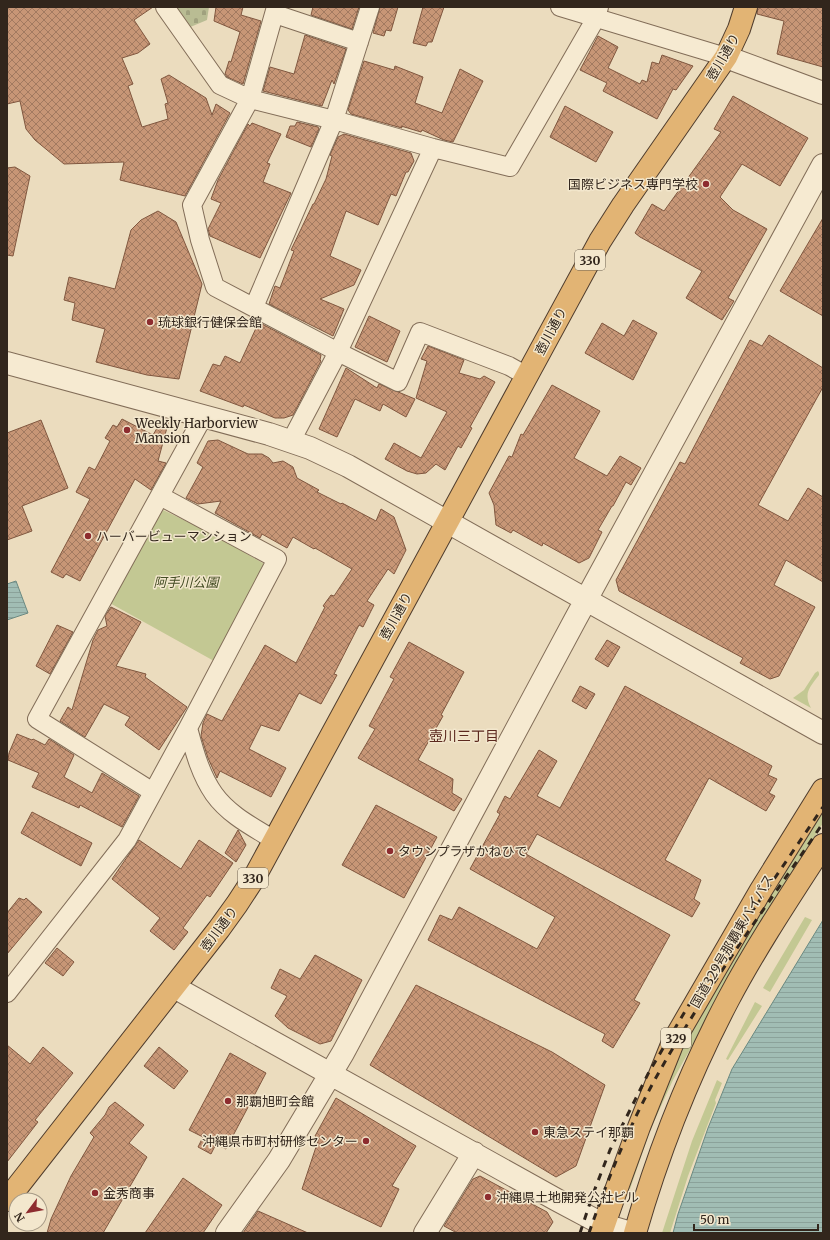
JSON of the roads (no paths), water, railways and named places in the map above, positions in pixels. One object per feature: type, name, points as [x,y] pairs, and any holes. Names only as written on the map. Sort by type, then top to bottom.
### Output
[{"type":"highway","name":"壺川通り","points":[[7,1200],[237,904],[274,840],[610,225],[726,57],[739,29],[746,7]]},
{"type":"highway","name":"国道329号那覇東バイパス","points":[[603,1229],[639,1127],[673,1042],[761,890],[823,790]]},
{"type":"highway","name":"国道329号那覇東バイパス","points":[[635,1233],[646,1194],[663,1147],[684,1092],[705,1046],[729,999],[784,904],[823,845]]},
{"type":"street","points":[[165,7],[220,85],[250,99],[334,120],[510,168],[598,12]]},
{"type":"street","points":[[254,307],[334,120],[370,7]]},
{"type":"street","points":[[560,7],[598,12],[823,92]]},
{"type":"street","points":[[360,42],[275,10],[250,99],[192,205],[200,240],[215,287],[398,382],[420,332],[509,366],[527,376]]},
{"type":"street","points":[[291,441],[338,352],[433,148]]},
{"type":"street","points":[[227,1233],[270,1175],[331,1074],[823,165]]},
{"type":"street","points":[[7,363],[269,434],[291,441],[348,466],[823,734]]},
{"type":"street","points":[[153,792],[37,718],[203,417]]},
{"type":"street","points":[[7,993],[127,840],[278,559],[160,496]]},
{"type":"street","points":[[188,728],[198,762],[214,794],[240,819],[274,840]]},
{"type":"street","points":[[174,987],[474,1153],[557,1200],[603,1229],[631,1233]]},
{"type":"street","points":[[426,1233],[474,1153]]},
{"type":"water","points":[[16,581],[28,613],[7,620],[7,584]]},
{"type":"water","points":[[823,920],[823,1233],[673,1233],[678,1214],[708,1128],[732,1069]]},
{"type":"railway","points":[[580,1233],[610,1150],[649,1072],[690,1003],[823,807]]},
{"type":"railway","points":[[589,1233],[618,1156],[653,1083],[672,1049],[713,983],[823,823]]},
{"type":"place","name":"国際ビジネス専門学校","points":[[706,184]]},
{"type":"place","name":"琉球銀行健保会館","points":[[150,322]]},
{"type":"place","name":"Weekly Harborview Mansion","points":[[127,430]]},
{"type":"place","name":"ハーバービューマンション","points":[[88,536]]},
{"type":"place","name":"タウンプラザかねひで","points":[[390,851]]},
{"type":"place","name":"那覇旭町会館","points":[[228,1101]]},
{"type":"place","name":"東急ステイ那覇","points":[[535,1132]]},
{"type":"place","name":"沖縄県市町村研修センター","points":[[366,1141]]},
{"type":"place","name":"金秀商事","points":[[95,1193]]},
{"type":"place","name":"沖縄県土地開発公社ビル","points":[[488,1197]]},
{"type":"district","name":"壺川三丁目","points":[[464,736]]},
{"type":"park label","name":"阿手川公園","points":[[186,582]]}]
